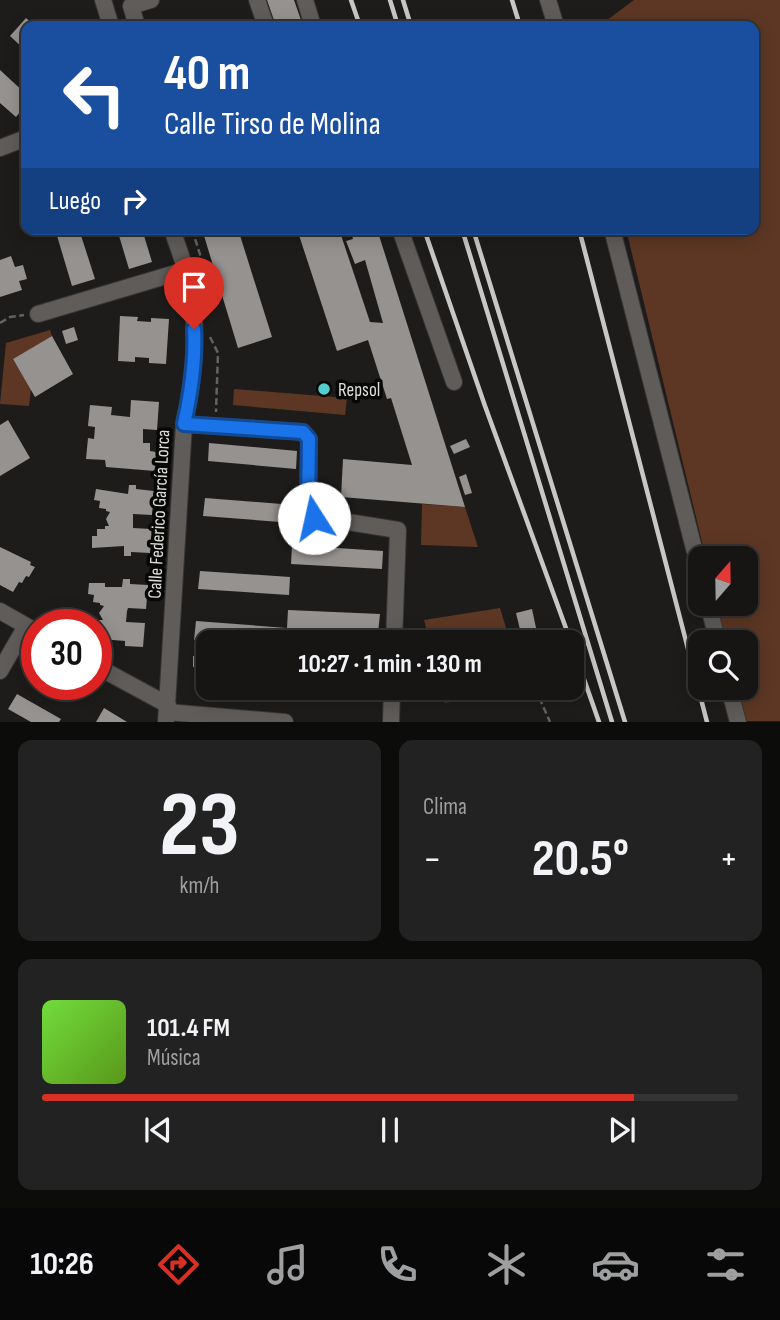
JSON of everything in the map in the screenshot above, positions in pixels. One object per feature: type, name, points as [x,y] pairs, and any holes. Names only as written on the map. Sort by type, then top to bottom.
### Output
[{"type":"street","points":[[136,21],[131,6],[150,0]]},
{"type":"street","points":[[257,0],[264,21]]},
{"type":"street","points":[[305,0],[311,21]]},
{"type":"street","points":[[548,0],[554,21]]},
{"type":"street","points":[[106,1],[110,21]]},
{"type":"street","points":[[0,148],[21,140]]},
{"type":"street","name":"Calle Federico García Lorca","points":[[167,713],[184,424],[195,348],[191,290],[174,235]]},
{"type":"street","points":[[402,235],[454,382]]},
{"type":"street","points":[[613,235],[693,546]]},
{"type":"street","points":[[38,314],[186,270]]},
{"type":"street","points":[[184,424],[303,432],[309,443],[308,507],[311,516],[398,530],[394,630]]},
{"type":"street","points":[[0,611],[21,623]]},
{"type":"street","points":[[0,671],[21,643]]},
{"type":"street","points":[[112,677],[167,713],[285,722]]},
{"type":"street","points":[[391,722],[392,700]]},
{"type":"street","points":[[732,700],[738,722]]},
{"type":"path","points":[[0,323],[10,317],[38,314]]},
{"type":"path","points":[[540,700],[550,722]]},
{"type":"shaded area","points":[[634,0],[780,0],[780,721],[745,721],[740,700],[758,700],[758,630],[723,630],[720,616],[758,616],[758,546],[703,546],[627,235],[759,235],[759,21],[606,21]]},
{"type":"shaded area","points":[[50,330],[52,336],[13,359],[31,389],[29,406],[0,404],[6,343]]},
{"type":"shaded area","points":[[234,389],[347,398],[345,415],[233,405]]},
{"type":"shaded area","points":[[422,504],[465,507],[478,547],[421,545]]},
{"type":"shaded area","points":[[500,608],[507,630],[427,630],[424,620]]},
{"type":"building","points":[[267,0],[294,0],[301,21],[274,21]]},
{"type":"building","points":[[21,24],[21,46],[10,36]]},
{"type":"building","points":[[0,70],[21,89],[21,111],[16,117],[0,103]]},
{"type":"building","points":[[57,235],[81,235],[95,279],[72,286]]},
{"type":"building","points":[[119,235],[144,235],[152,262],[129,269]]},
{"type":"building","points":[[204,235],[240,235],[272,337],[238,348]]},
{"type":"building","points":[[299,235],[341,235],[370,322],[383,323],[365,260],[355,264],[346,241],[353,239],[352,235],[379,235],[465,507],[341,497],[343,459],[412,465],[391,398],[387,399],[368,340],[337,351]]},
{"type":"building","points":[[11,256],[15,267],[23,265],[27,279],[19,281],[22,290],[0,297],[0,260]]},
{"type":"building","points":[[120,316],[138,317],[137,321],[151,322],[151,318],[169,319],[166,364],[149,363],[149,358],[135,357],[135,362],[118,361]]},
{"type":"building","points":[[74,327],[78,340],[66,344],[62,331]]},
{"type":"building","points":[[52,336],[73,374],[35,397],[13,359]]},
{"type":"building","points":[[131,400],[159,402],[157,430],[143,429],[143,443],[150,443],[150,451],[156,452],[155,471],[106,467],[105,460],[86,459],[88,438],[94,439],[95,427],[88,426],[90,405],[112,407],[111,415],[130,417]]},
{"type":"building","points":[[8,420],[30,458],[0,476],[0,425]]},
{"type":"building","points":[[466,439],[470,447],[454,454],[450,446]]},
{"type":"building","points":[[209,443],[297,451],[296,469],[208,461]]},
{"type":"building","points":[[466,474],[472,493],[465,495],[459,477]]},
{"type":"building","points":[[129,485],[136,485],[136,489],[154,491],[152,515],[133,514],[133,528],[152,531],[150,553],[131,552],[131,556],[124,556],[124,546],[92,548],[92,536],[97,536],[97,529],[109,526],[106,519],[110,512],[99,508],[100,501],[94,500],[96,489],[128,494]]},
{"type":"building","points":[[205,498],[294,505],[293,523],[203,516]]},
{"type":"building","points":[[292,545],[383,551],[382,569],[291,564]]},
{"type":"building","points":[[0,547],[31,562],[30,565],[35,567],[29,577],[26,576],[22,583],[19,582],[13,592],[0,585]]},
{"type":"building","points":[[200,571],[290,577],[289,595],[198,589]]},
{"type":"building","points":[[123,579],[130,579],[130,584],[148,585],[146,609],[128,608],[126,622],[145,623],[143,647],[125,646],[125,641],[112,640],[112,609],[102,609],[104,606],[93,602],[94,595],[88,594],[89,583],[122,587]]},
{"type":"building","points":[[532,609],[536,630],[520,630],[516,613]]},
{"type":"building","points":[[288,610],[380,614],[378,630],[287,628]]},
{"type":"building","points":[[196,621],[287,630],[196,630],[194,640]]},
{"type":"building","points":[[193,656],[196,656],[196,667],[193,667]]},
{"type":"building","points":[[17,694],[21,700],[28,700],[61,719],[59,722],[31,722],[8,709]]},
{"type":"building","points":[[104,708],[127,722],[96,722]]},
{"type":"railway","points":[[351,0],[358,21]]},
{"type":"railway","points":[[390,0],[396,21]]},
{"type":"railway","points":[[403,0],[409,21]]},
{"type":"railway","points":[[512,0],[518,21]]},
{"type":"railway","points":[[426,235],[567,630]]},
{"type":"railway","points":[[464,235],[612,722]]},
{"type":"railway","points":[[475,235],[625,722]]},
{"type":"railway","points":[[581,235],[707,722]]},
{"type":"railway","points":[[584,679],[599,722]]},
{"type":"place","name":"Repsol","points":[[324,389]]},
{"type":"route","points":[[194,329],[191,389],[184,424],[303,432],[309,439],[308,507],[314,518]]}]
